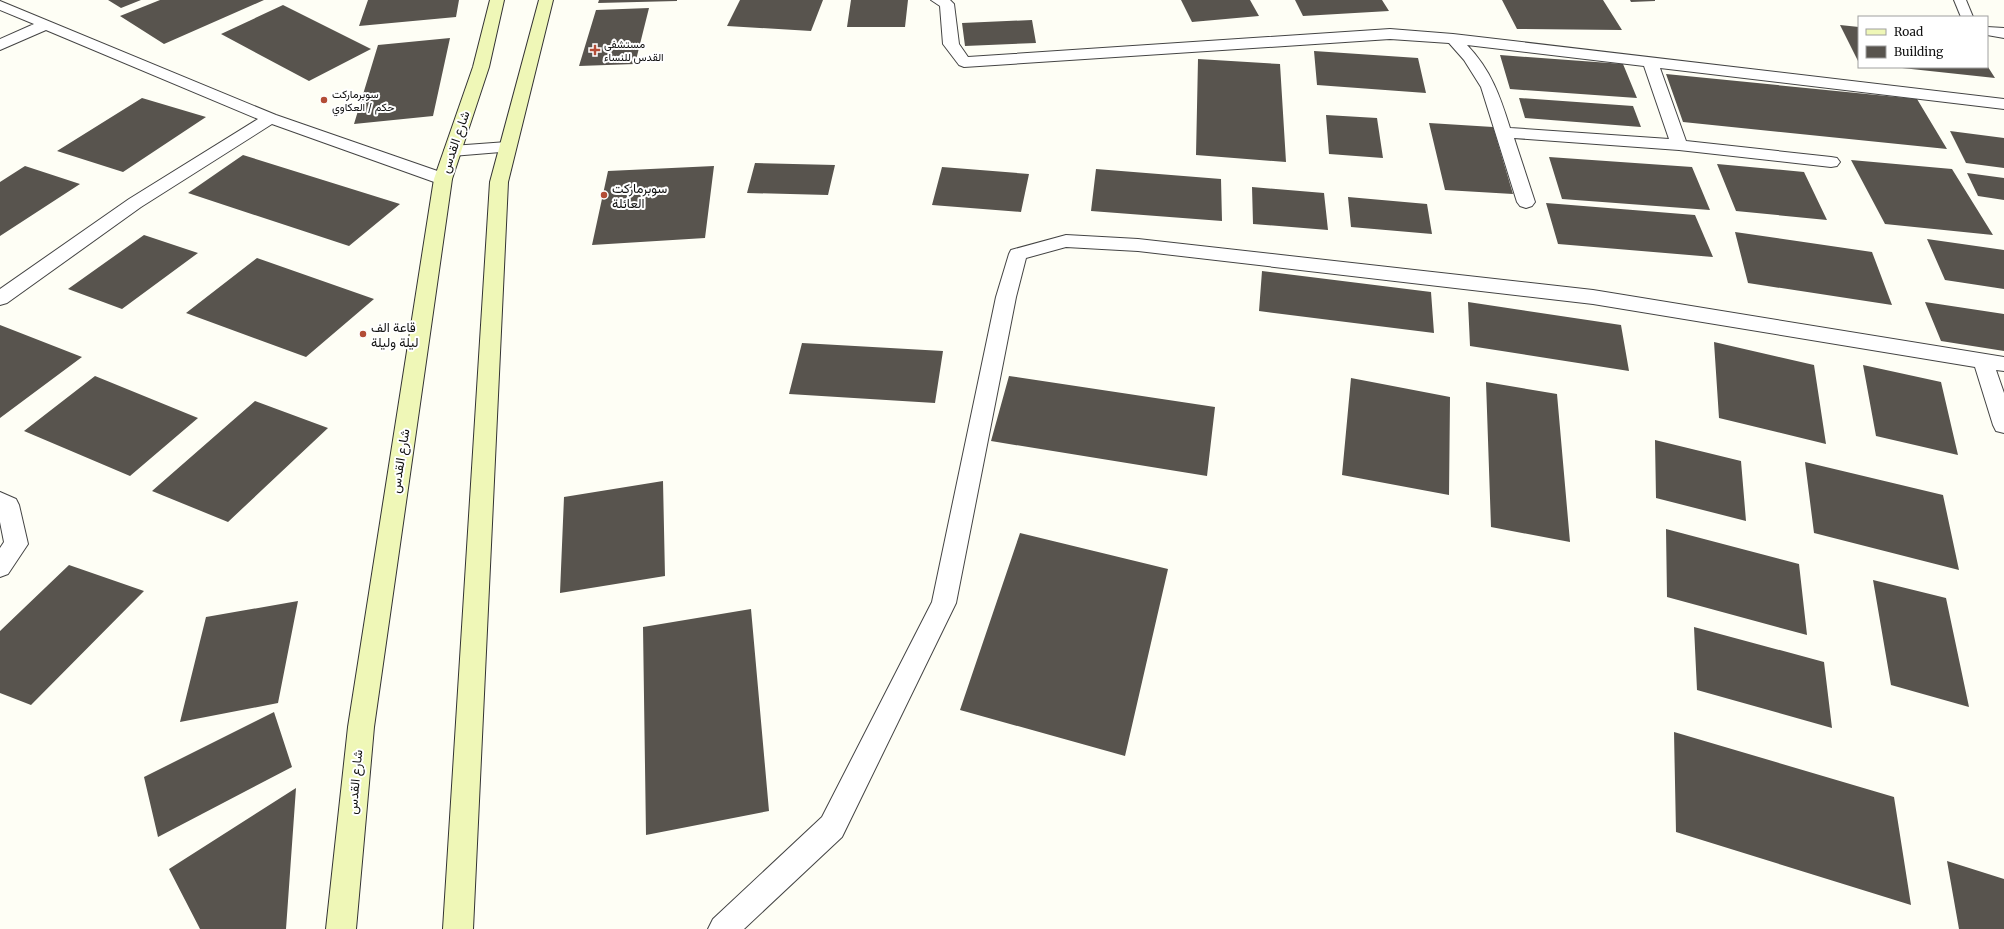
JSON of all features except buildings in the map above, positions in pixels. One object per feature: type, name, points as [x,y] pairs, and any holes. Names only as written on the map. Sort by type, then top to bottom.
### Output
[{"type":"main road","name":"شارع القدس","points":[[341,929],[360,727],[443,179],[480,67],[497,0]]},
{"type":"main road","points":[[458,929],[498,182],[546,0]]},
{"type":"street","points":[[938,0],[947,4],[951,44],[964,62],[1390,34],[1454,39],[2004,104]]},
{"type":"street","points":[[0,5],[270,118],[443,179]]},
{"type":"street","points":[[0,44],[47,24]]},
{"type":"street","points":[[1988,31],[2004,33]]},
{"type":"street","points":[[1454,39],[1470,57],[1489,87],[1526,202]]},
{"type":"street","points":[[1650,62],[1679,145]]},
{"type":"street","points":[[0,298],[135,203],[270,118]]},
{"type":"street","points":[[1504,132],[1679,145],[1831,162]]},
{"type":"street","points":[[452,151],[508,147]]},
{"type":"street","points":[[723,929],[832,827],[944,602],[1006,298],[1018,254],[1066,240],[1138,245],[1594,297],[2004,364]]},
{"type":"street","points":[[1983,360],[2004,425]]},
{"type":"street","points":[[0,501],[8,505],[16,544],[0,567]]},
{"type":"lane","points":[[1960,0],[1967,16]]},
{"type":"place","name":"مستشفى القدس للنساء","points":[[595,50]]},
{"type":"place","name":"سوبرماركت حكم / العكاوي","points":[[324,100]]},
{"type":"place","name":"سوبرماركت العائلة","points":[[604,195]]},
{"type":"place","name":"قاعة الف ليلة وليلة","points":[[363,334]]}]
